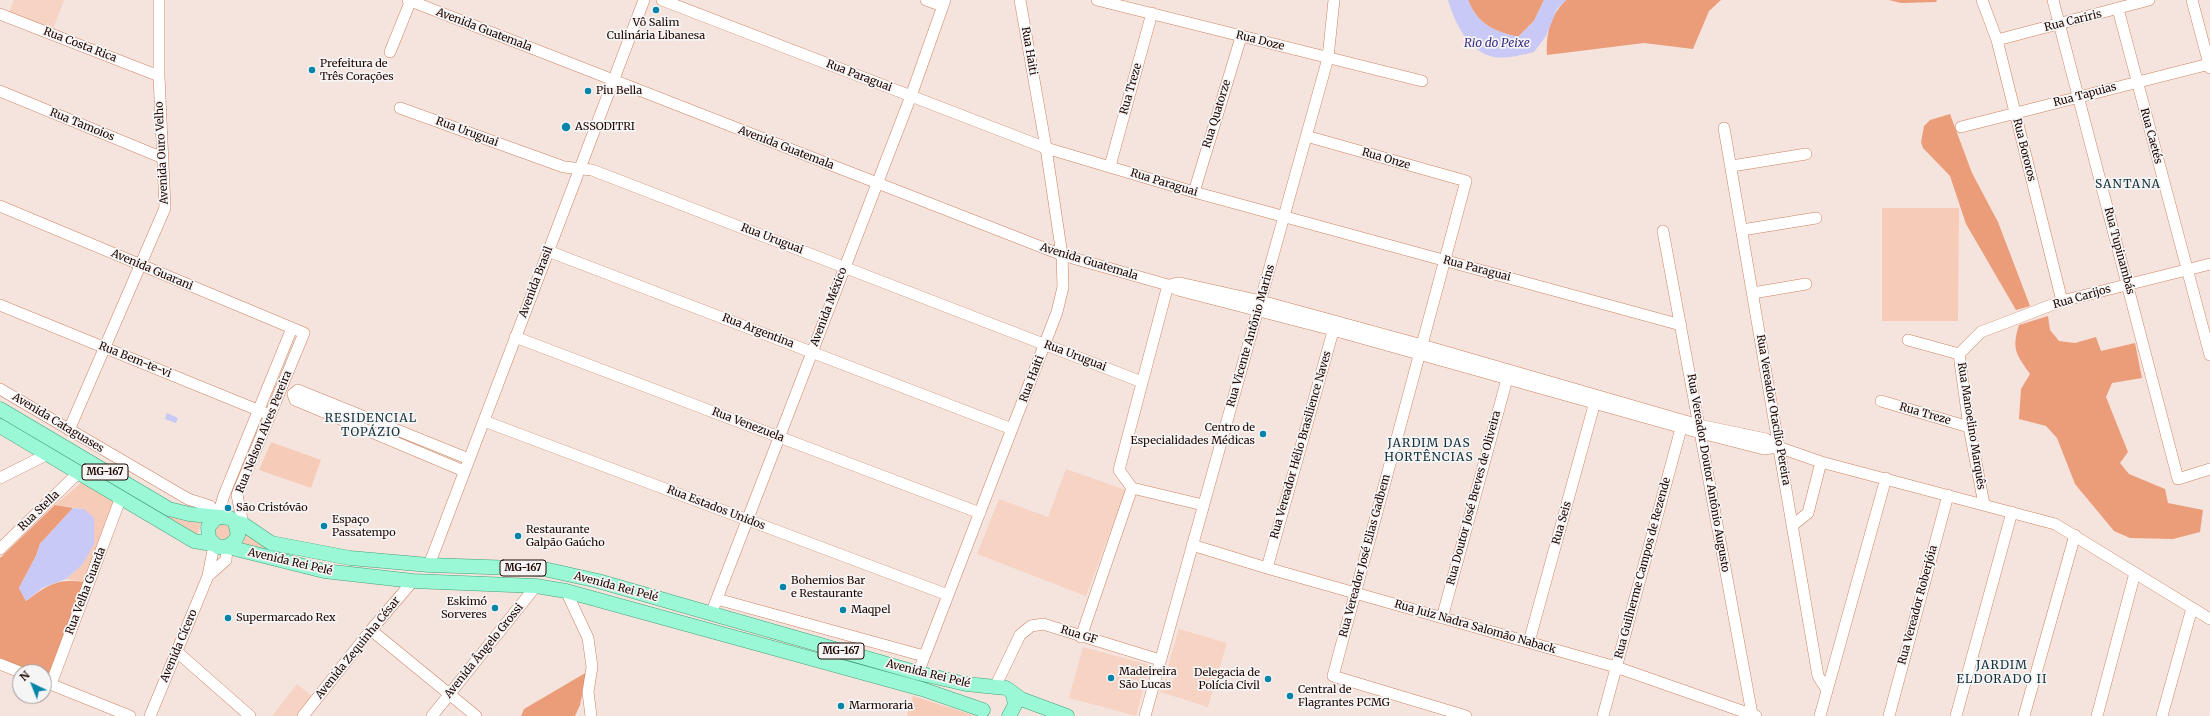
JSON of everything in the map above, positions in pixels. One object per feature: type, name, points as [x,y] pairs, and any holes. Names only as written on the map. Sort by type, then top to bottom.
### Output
[{"type":"main road","name":"Avenida Rei Pelé","points":[[0,409],[169,509],[216,518],[230,518],[239,526],[271,543],[350,558],[429,565],[544,569],[598,582],[918,673],[966,684],[1002,689],[1067,716]]},
{"type":"main road","name":"Avenida Rei Pelé","points":[[0,426],[194,541],[220,545],[324,571],[413,581],[536,586],[566,591],[922,689],[986,713]]},
{"type":"main road","points":[[216,518],[208,527],[207,533],[220,545]]},
{"type":"main road","name":"Avenida Rei Pelé","points":[[220,545],[236,540],[239,526]]},
{"type":"main road","name":"Avenida Rei Pelé","points":[[986,713],[982,699],[988,690],[1002,689]]},
{"type":"main road","points":[[1002,689],[1015,705],[1009,716]]},
{"type":"street","name":"Avenida Ouro Velho","points":[[69,430],[165,208],[159,76],[159,0]]},
{"type":"street","name":"Avenida Guatemala","points":[[410,0],[1062,255],[1168,285],[1178,290],[1260,305],[1421,349]]},
{"type":"street","points":[[390,52],[410,0]]},
{"type":"street","name":"Avenida Brasil","points":[[429,565],[644,0]]},
{"type":"street","name":"Rua Paraguai","points":[[662,0],[1046,148],[1283,217],[1681,325]]},
{"type":"street","points":[[926,0],[944,3]]},
{"type":"street","name":"Rua Haiti","points":[[918,673],[1045,344],[1057,312],[1063,288],[1062,255],[1046,148],[1020,0]]},
{"type":"street","name":"Rua Doze","points":[[1097,0],[1422,81]]},
{"type":"street","name":"Rua Vicente Antônio Marins","points":[[1145,716],[1328,58],[1334,0]]},
{"type":"street","name":"Rua Bororos","points":[[1982,0],[1997,40],[2062,301]]},
{"type":"street","name":"Rua Tupinambás","points":[[2053,0],[2077,98],[2128,284],[2178,479],[2210,469]]},
{"type":"street","name":"Rua Cariris","points":[[1997,40],[2149,0]]},
{"type":"street","points":[[2192,0],[2210,66]]},
{"type":"street","name":"Avenida México","points":[[711,614],[911,96],[944,3]]},
{"type":"street","name":"Rua Caetés","points":[[2118,9],[2136,82],[2210,355]]},
{"type":"street","name":"Rua Treze","points":[[1110,166],[1152,13]]},
{"type":"street","name":"Rua Costa Rica","points":[[0,14],[159,76]]},
{"type":"street","name":"Rua Quatorze","points":[[1194,192],[1241,37]]},
{"type":"street","name":"Rua Tapuias","points":[[1960,128],[2136,82],[2210,66]]},
{"type":"street","name":"Rua Tamoios","points":[[0,92],[163,158]]},
{"type":"street","name":"Rua Uruguai","points":[[400,108],[564,167],[592,170],[1142,382]]},
{"type":"street","name":"Rua Vereador Otacílio Pereira","points":[[1724,128],[1732,166],[1778,448],[1793,525],[1818,676],[1827,690]]},
{"type":"street","name":"Rua Onze","points":[[1306,136],[1466,181]]},
{"type":"street","points":[[1732,166],[1806,154]]},
{"type":"street","name":"Rua Vereador José Elias Gadbem","points":[[1466,181],[1333,676],[1466,716]]},
{"type":"street","name":"Avenida Guarani","points":[[0,206],[140,266],[304,333]]},
{"type":"street","points":[[1742,230],[1816,218]]},
{"type":"street","name":"Rua Vereador Doutor Antônio Augusto","points":[[1663,231],[1754,715]]},
{"type":"street","name":"Rua Argentina","points":[[548,251],[1012,429]]},
{"type":"street","name":"Rua Carijos","points":[[1961,351],[1981,332],[2062,301],[2210,264]]},
{"type":"street","points":[[1753,293],[1806,284]]},
{"type":"street","points":[[1168,285],[1119,470],[1132,488],[1203,505]]},
{"type":"street","name":"Rua Bem-te-vi","points":[[0,305],[270,415]]},
{"type":"street","name":"Rua Vereador Hélio Brasilience Naves","points":[[1267,568],[1334,326]]},
{"type":"street","name":"Rua Nelson Alves Pereira","points":[[216,518],[224,494],[292,328]]},
{"type":"street","name":"Rua Nelson Alves Pereira","points":[[239,526],[237,495],[304,333]]},
{"type":"street","name":"Rua Venezuela","points":[[516,337],[980,513]]},
{"type":"street","points":[[1908,340],[1961,351]]},
{"type":"street","points":[[1421,349],[1507,379],[1596,399]]},
{"type":"street","points":[[1421,349],[1700,429],[1766,439],[1778,448],[1821,462],[2055,524],[2210,619]]},
{"type":"street","name":"Rua Manoelino Marquês","points":[[1961,351],[1969,427],[1984,504]]},
{"type":"street","name":"Rua Doutor José Breves de Oliveira","points":[[1442,618],[1507,379]]},
{"type":"street","name":"Avenida Cataguases","points":[[0,389],[188,499],[210,506],[216,518]]},
{"type":"street","points":[[464,471],[295,400],[293,394],[298,390],[469,459]]},
{"type":"street","name":"Rua Seis","points":[[1529,642],[1596,399]]},
{"type":"street","name":"Rua Treze","points":[[1881,401],[1969,427]]},
{"type":"street","points":[[370,432],[375,420]]},
{"type":"street","name":"Rua Estados Unidos","points":[[484,421],[948,595]]},
{"type":"street","name":"Rua Guilherme Campos de Rezende","points":[[1603,716],[1682,424]]},
{"type":"street","points":[[0,478],[48,454]]},
{"type":"street","points":[[1793,525],[1808,513],[1821,462]]},
{"type":"street","name":"Rua Stella","points":[[0,549],[78,473]]},
{"type":"street","points":[[1820,716],[1886,478]]},
{"type":"street","points":[[1081,636],[1132,488]]},
{"type":"street","name":"Rua Vereador Roberjóia","points":[[1889,716],[1948,495]]},
{"type":"street","name":"Rua Velha Guarda","points":[[52,670],[121,497]]},
{"type":"street","points":[[1956,716],[2012,512]]},
{"type":"street","points":[[2024,716],[2074,535]]},
{"type":"street","name":"Avenida Cícero","points":[[150,716],[220,545]]},
{"type":"street","name":"Rua Juiz Nadra Salomão Naback","points":[[1192,545],[1267,568],[1616,667],[1754,715]]},
{"type":"street","points":[[2098,716],[2135,573]]},
{"type":"street","name":"Avenida Zequinha César","points":[[303,716],[371,630],[413,581]]},
{"type":"street","name":"Avenida Ângelo Grossi","points":[[432,716],[536,586]]},
{"type":"street","points":[[566,591],[588,638],[592,667],[588,692],[591,716]]},
{"type":"street","points":[[716,599],[924,656]]},
{"type":"street","points":[[2162,716],[2192,608]]},
{"type":"street","name":"Rua GF","points":[[1002,689],[1012,654],[1020,635],[1031,626],[1043,624],[1160,660]]},
{"type":"street","points":[[371,630],[476,716]]},
{"type":"street","points":[[176,651],[250,716]]},
{"type":"street","points":[[0,664],[12,669]]},
{"type":"street","points":[[52,685],[130,716]]},
{"type":"shaded area","points":[[14,0],[64,0],[53,29],[9,12]]},
{"type":"shaded area","points":[[1468,0],[1544,0],[1534,21],[1518,37],[1488,26],[1472,9]]},
{"type":"shaded area","points":[[1566,0],[1721,0],[1709,11],[1693,49],[1644,43],[1547,55],[1547,39],[1550,25],[1556,12]]},
{"type":"shaded area","points":[[1889,0],[1937,0],[1936,2],[1901,3]]},
{"type":"shaded area","points":[[1950,114],[1972,173],[1998,222],[2030,306],[2016,310],[1966,224],[1950,176],[1923,148],[1921,142],[1924,126],[1930,120]]},
{"type":"shaded area","points":[[1882,208],[1959,208],[1958,321],[1882,321]]},
{"type":"shaded area","points":[[2048,316],[2050,330],[2059,341],[2075,343],[2096,337],[2101,351],[2135,343],[2142,378],[2112,383],[2106,397],[2128,452],[2120,463],[2129,474],[2165,489],[2168,503],[2203,510],[2200,532],[2173,539],[2130,538],[2114,531],[2075,484],[2057,438],[2046,426],[2019,419],[2021,389],[2030,374],[2017,352],[2016,341],[2019,325]]},
{"type":"shaded area","points":[[271,442],[321,460],[311,488],[259,470]]},
{"type":"shaded area","points":[[1066,469],[1126,490],[1086,596],[977,554],[999,499],[1048,517]]},
{"type":"shaded area","points":[[83,481],[116,504],[84,582],[66,579],[82,565],[84,509],[55,505]]},
{"type":"shaded area","points":[[55,505],[73,508],[40,544],[36,556],[19,588],[26,601],[46,587],[59,582],[84,582],[52,667],[52,664],[15,664],[0,658],[0,558]]},
{"type":"shaded area","points":[[159,512],[181,520],[201,523],[197,537]]},
{"type":"shaded area","points":[[222,520],[234,528],[230,541],[215,542],[215,522]]},
{"type":"shaded area","points":[[244,533],[274,552],[240,547],[244,541]]},
{"type":"shaded area","points":[[1179,629],[1227,643],[1208,707],[1160,692],[1165,679],[1173,681],[1176,671],[1168,666]]},
{"type":"shaded area","name":"Madeireira São Lucas","points":[[1083,647],[1150,665],[1136,716],[1069,698]]},
{"type":"shaded area","points":[[587,672],[580,705],[575,716],[521,716],[524,709]]},
{"type":"shaded area","points":[[297,684],[312,696],[297,716],[272,716]]},
{"type":"shaded area","points":[[913,696],[976,716],[907,716]]},
{"type":"water","name":"Rio do Peixe","points":[[1448,0],[1468,0],[1472,9],[1488,26],[1518,37],[1534,21],[1544,0],[1566,0],[1557,9],[1546,36],[1534,52],[1514,56],[1494,57],[1485,54],[1470,43],[1454,18]]},
{"type":"water","points":[[167,413],[178,418],[176,423],[165,419]]},
{"type":"water","points":[[73,508],[84,509],[94,518],[94,544],[82,565],[66,579],[42,588],[26,601],[19,588],[36,556],[40,544]]},
{"type":"place","name":"Vô Salim Culinária Libanesa","points":[[656,10]]},
{"type":"place","name":"Prefeitura de Três Corações","points":[[312,70]]},
{"type":"place","name":"Piu Bella","points":[[588,91]]},
{"type":"place","name":"ASSODITRI","points":[[566,127]]},
{"type":"place","name":"Centro de Especialidades Médicas","points":[[1263,434]]},
{"type":"place","name":"São Cristóvão","points":[[228,508]]},
{"type":"place","name":"Espaço Passatempo","points":[[324,526]]},
{"type":"place","name":"Restaurante Galpão Gaúcho","points":[[518,536]]},
{"type":"place","name":"Bohemios Bar e Restaurante","points":[[783,587]]},
{"type":"place","name":"Eskimó Sorveres","points":[[495,608]]},
{"type":"place","name":"Maqpel","points":[[843,610]]},
{"type":"place","name":"Supermarcado Rex","points":[[228,618]]},
{"type":"place","name":"Madeireira São Lucas","points":[[1111,678]]},
{"type":"place","name":"Delegacia de Polícia Civil","points":[[1268,679]]},
{"type":"place","name":"Central de Flagrantes PCMG","points":[[1290,696]]},
{"type":"place","name":"Marmoraria","points":[[841,706]]},
{"type":"district","name":"SANTANA","points":[[2128,185]]},
{"type":"district","name":"RESIDENCIAL TOPÁZIO","points":[[371,426]]},
{"type":"district","name":"JARDIM DAS HORTÊNCIAS","points":[[1429,451]]},
{"type":"district","name":"JARDIM ELDORADO II","points":[[2002,673]]}]
